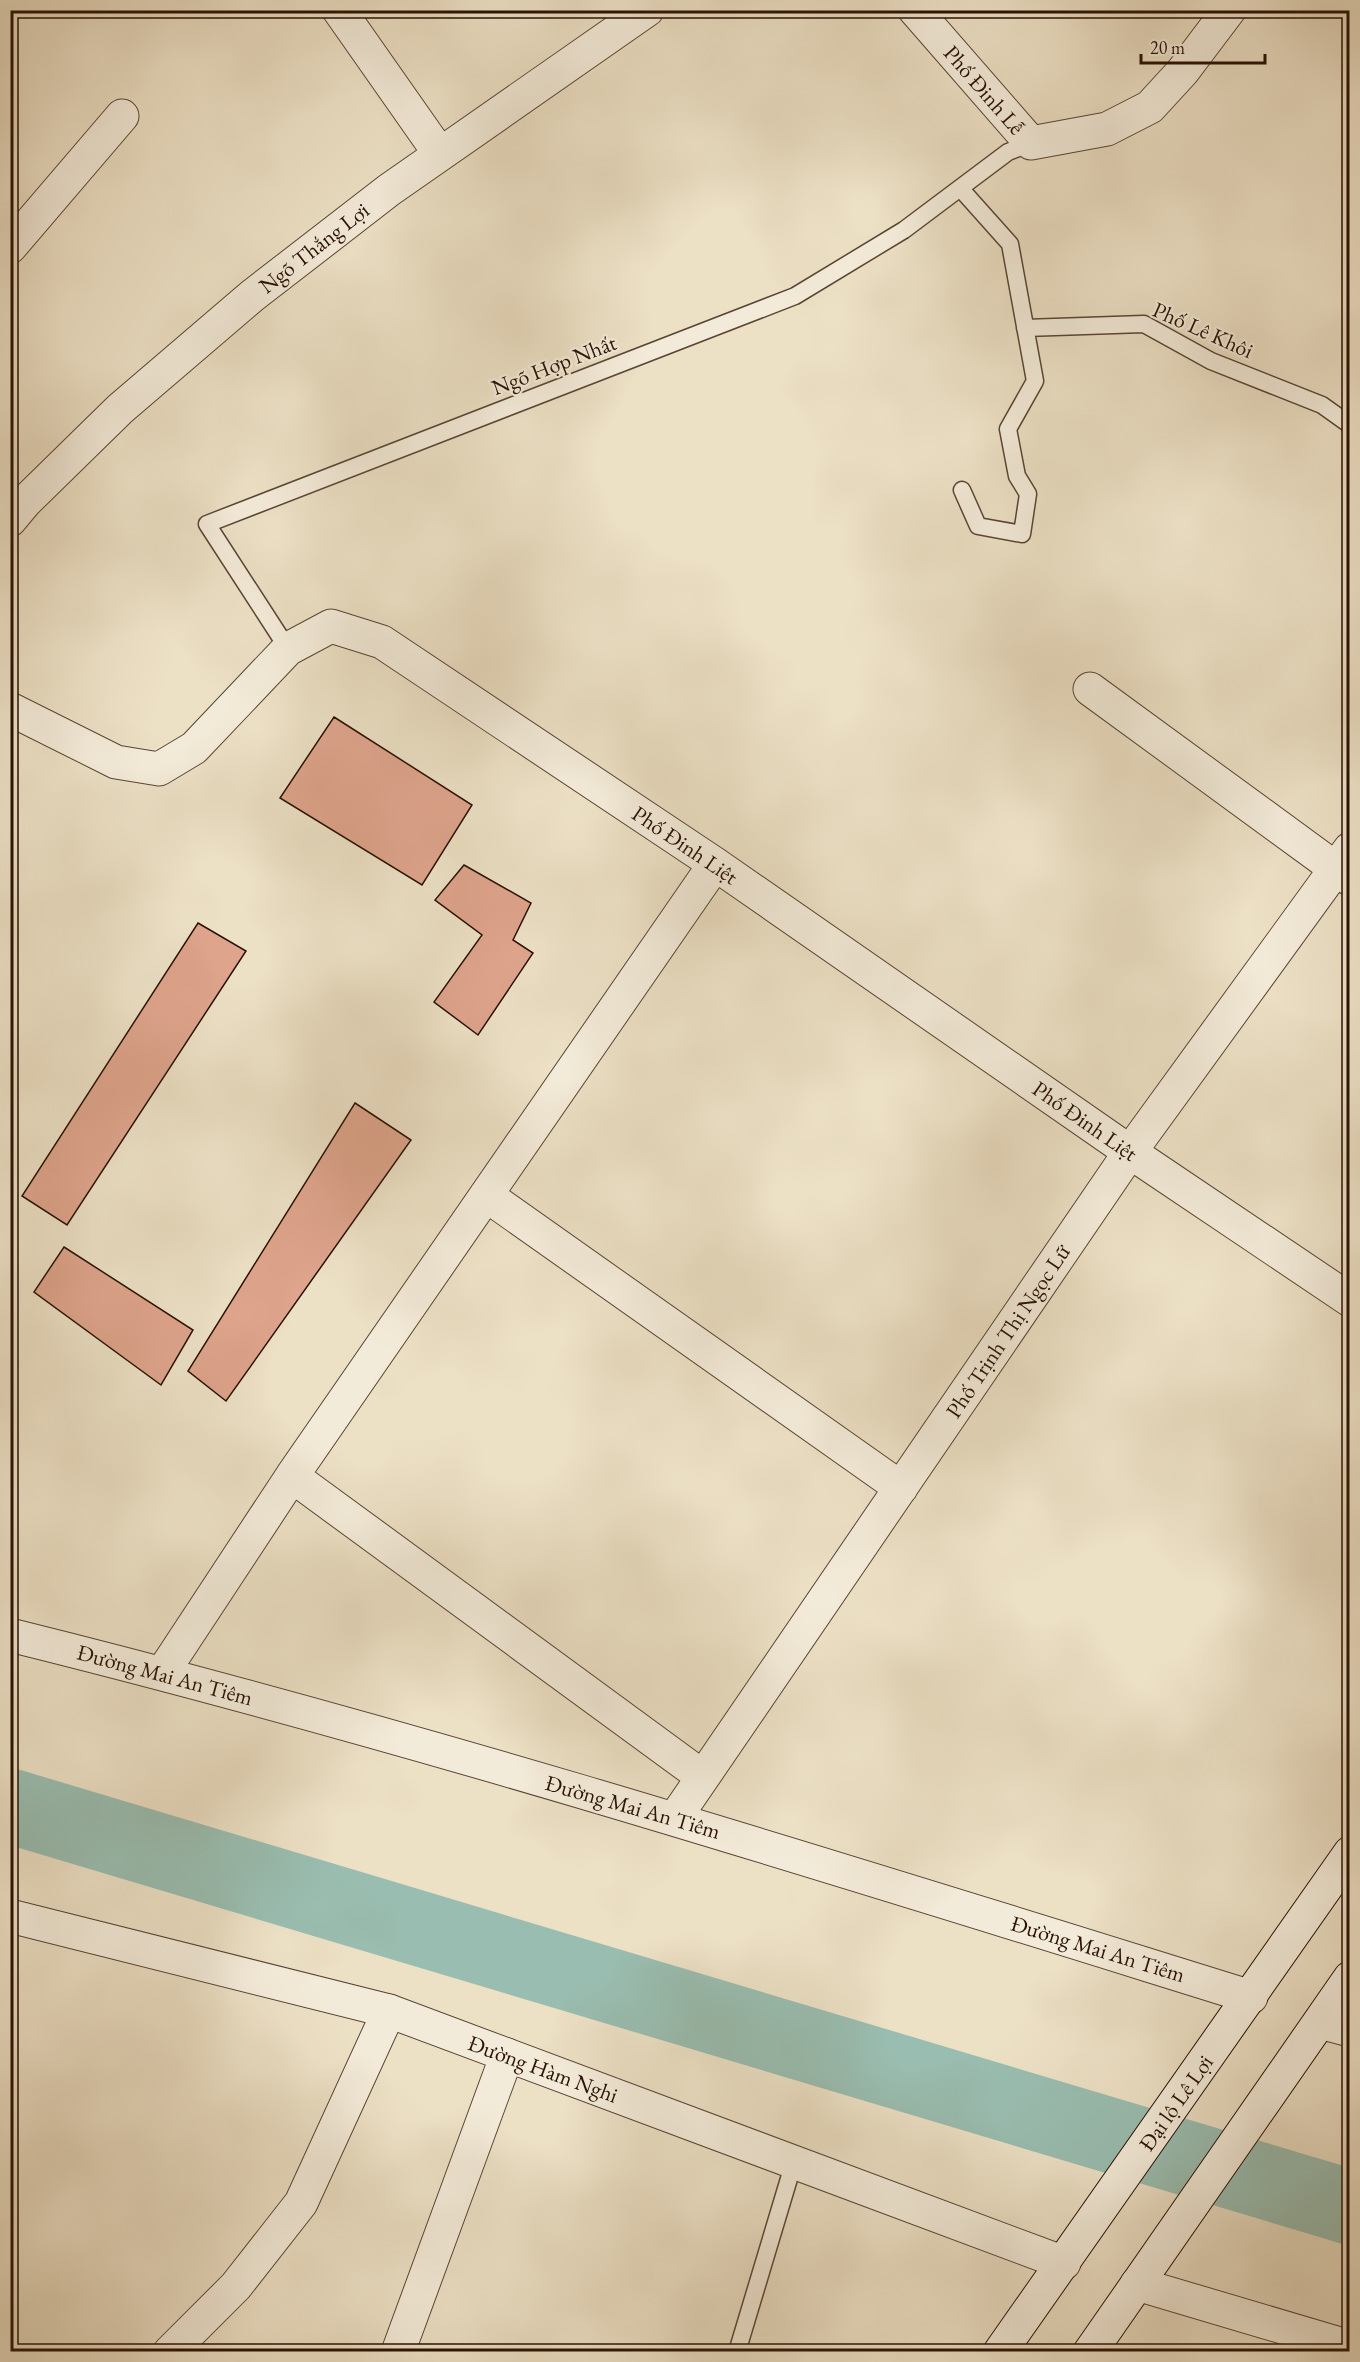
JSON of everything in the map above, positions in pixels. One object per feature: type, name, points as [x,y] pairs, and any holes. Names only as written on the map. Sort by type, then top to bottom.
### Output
[{"type":"street","points":[[339,10],[440,154]]},
{"type":"street","name":"Ngõ Thắng Lợi","points":[[10,520],[25,502],[120,409],[225,319],[389,190],[646,10]]},
{"type":"street","name":"Phố Đinh Lễ","points":[[915,10],[1031,143],[1107,129],[1150,107],[1183,71],[1229,10]]},
{"type":"street","points":[[10,247],[122,116]]},
{"type":"street","name":"Phố Đinh Liệt","points":[[10,709],[116,762],[159,769],[194,748],[288,649],[331,626],[382,642],[715,864],[1130,1152],[1350,1300]]},
{"type":"street","points":[[1090,689],[1345,865]]},
{"type":"street","points":[[162,1672],[292,1476],[715,864]]},
{"type":"street","name":"Phố Trịnh Thị Ngọc Lữ","points":[[675,1818],[1130,1152],[1345,865]]},
{"type":"street","points":[[486,1195],[901,1488]]},
{"type":"street","points":[[292,1476],[703,1777]]},
{"type":"street","name":"Đường Mai An Tiêm","points":[[10,1635],[162,1672],[675,1818],[1242,2008]]},
{"type":"street","name":"Đại lộ Lê Lợi","points":[[1000,2352],[1350,1853]]},
{"type":"street","name":"Đường Hàm Nghi","points":[[10,1917],[389,2011],[1064,2262]]},
{"type":"street","points":[[1090,2352],[1301,2051],[1335,2026],[1350,1978]]},
{"type":"street","points":[[170,2352],[236,2286],[301,2203],[389,2011]]},
{"type":"street","points":[[398,2352],[507,2055]]},
{"type":"street","points":[[1137,2284],[1350,2347]]},
{"type":"lane","name":"Ngõ Hợp Nhất","points":[[288,649],[207,524],[795,296],[904,230],[1008,152],[1031,143]]},
{"type":"lane","points":[[960,188],[1010,244],[1035,381],[1008,429],[1017,476],[1028,494],[1022,534],[978,526],[962,490]]},
{"type":"lane","name":"Phố Lê Khôi","points":[[1025,328],[1144,324],[1211,361],[1322,405],[1350,425]]},
{"type":"lane","points":[[737,2352],[794,2162]]},
{"type":"building","points":[[334,717],[472,805],[422,885],[280,798]]},
{"type":"building","points":[[464,865],[531,903],[513,940],[533,953],[478,1035],[434,1002],[482,935],[435,900]]},
{"type":"building","points":[[198,923],[246,951],[67,1225],[22,1196]]},
{"type":"building","points":[[355,1103],[411,1140],[226,1401],[188,1371]]},
{"type":"building","points":[[64,1247],[193,1330],[161,1385],[34,1292]]},
{"type":"waterway","points":[[10,1806],[1350,2207]]}]
